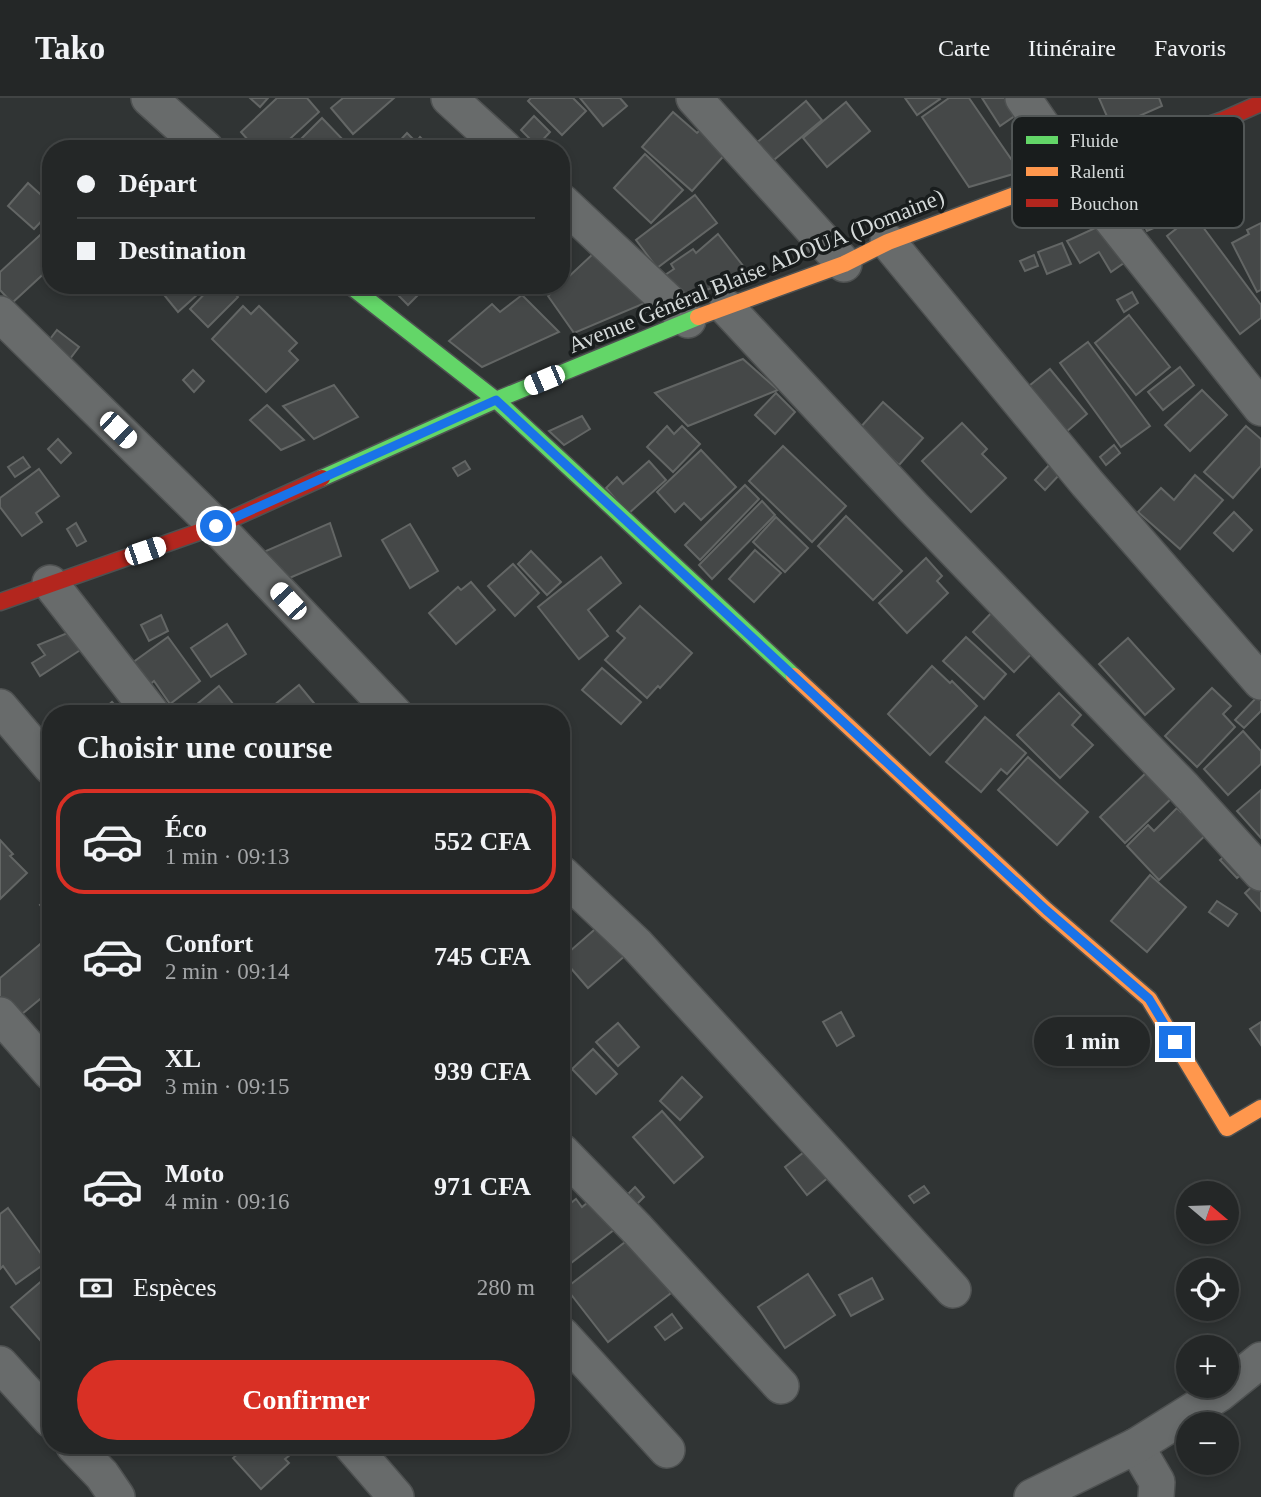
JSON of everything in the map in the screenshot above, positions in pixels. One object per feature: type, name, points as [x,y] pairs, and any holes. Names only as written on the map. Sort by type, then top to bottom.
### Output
[{"type":"street","points":[[149,98],[196,140]]},
{"type":"street","points":[[449,98],[495,140]]},
{"type":"street","points":[[694,98],[844,264]]},
{"type":"street","points":[[1023,98],[1035,116]]},
{"type":"street","name":"Avenue Général Blaise ADOUA (Domaine)","points":[[1223,109],[1261,103]]},
{"type":"street","name":"Avenue Général Blaise ADOUA (Domaine)","points":[[0,602],[216,526],[496,400],[688,320],[844,264],[888,242],[1012,195]]},
{"type":"street","points":[[570,209],[688,320]]},
{"type":"street","points":[[1121,228],[1255,387]]},
{"type":"street","points":[[888,242],[1087,483],[1261,682]]},
{"type":"street","points":[[361,294],[496,400],[1046,910],[1149,999],[1227,1128],[1261,1108]]},
{"type":"street","points":[[727,308],[913,507],[1184,788],[1261,873]]},
{"type":"street","points":[[0,314],[216,526],[386,705]]},
{"type":"street","points":[[50,583],[145,705]]},
{"type":"street","points":[[0,707],[42,756]]},
{"type":"street","points":[[570,882],[637,945],[953,1290]]},
{"type":"street","points":[[0,1015],[42,1063]]},
{"type":"street","points":[[570,1160],[781,1386]]},
{"type":"street","points":[[570,1344],[667,1451]]},
{"type":"street","points":[[1032,1497],[1136,1446],[1219,1394],[1261,1360]]},
{"type":"street","points":[[0,1364],[42,1409]]},
{"type":"street","points":[[1136,1446],[1157,1482],[1156,1497]]},
{"type":"street","points":[[82,1454],[102,1475],[117,1497]]},
{"type":"street","points":[[359,1454],[396,1497]]},
{"type":"building","points":[[250,98],[268,98],[260,107]]},
{"type":"building","points":[[277,98],[307,98],[319,112],[289,140],[248,140],[241,132]]},
{"type":"building","points":[[343,98],[394,98],[353,134],[331,108]]},
{"type":"building","points":[[531,98],[573,98],[586,111],[562,135],[528,101]]},
{"type":"building","points":[[580,98],[620,98],[627,106],[603,126]]},
{"type":"building","points":[[905,98],[939,98],[940,99],[917,115]]},
{"type":"building","points":[[949,98],[969,98],[1012,160],[1012,174],[969,187],[922,117]]},
{"type":"building","points":[[982,98],[1010,98],[1019,113],[1000,126]]},
{"type":"building","points":[[1099,98],[1159,98],[1162,106],[1139,116],[1107,116]]},
{"type":"building","points":[[806,101],[822,120],[769,164],[754,145]]},
{"type":"building","points":[[846,102],[870,131],[827,167],[803,138]]},
{"type":"building","points":[[673,112],[697,133],[703,127],[729,150],[692,191],[642,147]]},
{"type":"building","points":[[534,116],[550,132],[543,140],[531,140],[521,130]]},
{"type":"building","points":[[322,118],[343,140],[300,140]]},
{"type":"building","points":[[407,133],[414,140],[400,140]]},
{"type":"building","points":[[645,154],[683,190],[651,223],[614,188]]},
{"type":"building","points":[[28,183],[42,196],[42,221],[34,229],[8,206]]},
{"type":"building","points":[[695,195],[717,223],[657,268],[636,240]]},
{"type":"building","points":[[1261,223],[1261,290],[1257,292],[1232,243],[1249,234],[1247,230]]},
{"type":"building","points":[[1095,228],[1112,228],[1131,258],[1111,272],[1099,252],[1080,263],[1067,241]]},
{"type":"building","points":[[1177,228],[1204,228],[1261,305],[1261,318],[1240,334],[1167,236]]},
{"type":"building","points":[[42,233],[42,275],[12,303],[0,290],[0,272]]},
{"type":"building","points":[[718,234],[748,272],[679,302],[659,279],[674,269],[671,264],[693,249],[696,253]]},
{"type":"building","points":[[1062,243],[1071,264],[1047,274],[1038,252]]},
{"type":"building","points":[[594,253],[645,303],[574,333],[548,296],[570,294],[570,275]]},
{"type":"building","points":[[1034,255],[1038,266],[1025,271],[1020,261]]},
{"type":"building","points":[[1132,292],[1138,303],[1124,312],[1117,300]]},
{"type":"building","points":[[163,294],[198,294],[178,312]]},
{"type":"building","points":[[204,294],[235,294],[238,297],[208,327],[190,309]]},
{"type":"building","points":[[397,294],[419,294],[408,305]]},
{"type":"building","points":[[522,295],[559,332],[482,367],[449,341],[492,304],[500,312]]},
{"type":"building","points":[[243,306],[251,314],[259,306],[297,343],[289,351],[298,360],[266,392],[212,339]]},
{"type":"building","points":[[1129,315],[1170,367],[1136,395],[1095,343]]},
{"type":"building","points":[[57,330],[79,347],[69,360],[47,343]]},
{"type":"building","points":[[1088,342],[1150,426],[1121,447],[1060,363]]},
{"type":"building","points":[[743,359],[778,390],[688,426],[655,393]]},
{"type":"building","points":[[1180,367],[1194,385],[1163,410],[1148,392]]},
{"type":"building","points":[[1050,369],[1087,414],[1066,432],[1029,386]]},
{"type":"building","points":[[193,370],[204,381],[194,392],[183,380]]},
{"type":"building","points":[[334,385],[358,417],[314,439],[283,406]]},
{"type":"building","points":[[1202,390],[1227,415],[1190,451],[1165,425]]},
{"type":"building","points":[[776,393],[795,412],[775,434],[755,415]]},
{"type":"building","points":[[883,402],[923,438],[899,465],[859,429]]},
{"type":"building","points":[[267,405],[304,440],[281,450],[250,420]]},
{"type":"building","points":[[582,416],[590,429],[564,445],[549,431]]},
{"type":"building","points":[[962,423],[987,449],[982,454],[1006,478],[971,512],[922,461]]},
{"type":"building","points":[[667,426],[674,434],[682,426],[700,444],[673,472],[647,447]]},
{"type":"building","points":[[1246,426],[1261,439],[1261,466],[1233,498],[1204,472]]},
{"type":"building","points":[[58,439],[71,453],[61,463],[48,449]]},
{"type":"building","points":[[1114,445],[1120,453],[1106,465],[1100,457]]},
{"type":"building","points":[[783,446],[846,506],[812,542],[749,481]]},
{"type":"building","points":[[701,450],[736,487],[701,520],[684,503],[675,512],[657,492]]},
{"type":"building","points":[[23,457],[30,467],[15,477],[8,467]]},
{"type":"building","points":[[465,461],[470,469],[458,476],[453,468]]},
{"type":"building","points":[[649,461],[666,480],[628,514],[606,488],[617,477],[623,484]]},
{"type":"building","points":[[1051,463],[1061,473],[1045,490],[1035,480]]},
{"type":"building","points":[[39,469],[59,496],[36,513],[42,522],[22,536],[0,507],[0,498]]},
{"type":"building","points":[[1195,475],[1223,500],[1180,549],[1138,512],[1161,488],[1174,500]]},
{"type":"building","points":[[745,485],[759,499],[700,560],[685,545]]},
{"type":"building","points":[[762,501],[775,515],[712,579],[699,565]]},
{"type":"building","points":[[1234,512],[1252,530],[1233,551],[1214,533]]},
{"type":"building","points":[[846,516],[902,571],[873,600],[818,546]]},
{"type":"building","points":[[776,517],[808,548],[785,572],[753,542]]},
{"type":"building","points":[[76,523],[86,541],[77,546],[67,529]]},
{"type":"building","points":[[330,523],[341,556],[287,579],[259,554]]},
{"type":"building","points":[[410,524],[438,571],[410,588],[382,540]]},
{"type":"building","points":[[755,550],[781,573],[754,602],[729,579]]},
{"type":"building","points":[[531,551],[561,582],[547,595],[518,564]]},
{"type":"building","points":[[601,557],[621,583],[588,610],[608,636],[579,659],[538,607]]},
{"type":"building","points":[[926,558],[942,576],[937,581],[948,593],[907,633],[879,603]]},
{"type":"building","points":[[513,564],[539,593],[515,616],[488,586]]},
{"type":"building","points":[[471,582],[495,610],[456,644],[429,613],[458,587],[461,590]]},
{"type":"building","points":[[640,606],[692,653],[660,688],[658,686],[647,698],[605,660],[625,638],[617,631]]},
{"type":"building","points":[[997,607],[1038,647],[1014,672],[973,632]]},
{"type":"building","points":[[161,615],[168,631],[149,641],[141,625]]},
{"type":"building","points":[[227,624],[246,654],[211,677],[191,648]]},
{"type":"building","points":[[75,630],[85,647],[40,676],[32,663],[45,655],[38,645]]},
{"type":"building","points":[[168,637],[200,681],[170,704],[154,681],[148,686],[132,663]]},
{"type":"building","points":[[966,637],[1006,674],[984,699],[943,661]]},
{"type":"building","points":[[1128,638],[1174,689],[1145,715],[1099,664]]},
{"type":"building","points":[[932,666],[977,706],[930,755],[888,714]]},
{"type":"building","points":[[602,668],[641,702],[621,724],[582,690]]},
{"type":"building","points":[[299,685],[316,705],[274,705]]},
{"type":"building","points":[[219,686],[234,705],[196,705]]},
{"type":"building","points":[[1212,688],[1231,706],[1223,714],[1235,727],[1197,767],[1165,736]]},
{"type":"building","points":[[1059,693],[1081,715],[1072,725],[1093,745],[1060,778],[1017,735]]},
{"type":"building","points":[[1258,696],[1261,700],[1261,711],[1244,728],[1235,720]]},
{"type":"building","points":[[985,717],[1026,753],[1007,774],[1001,769],[981,792],[946,762]]},
{"type":"building","points":[[1243,731],[1261,751],[1261,764],[1228,795],[1204,769]]},
{"type":"building","points":[[1028,757],[1088,812],[1057,845],[998,790]]},
{"type":"building","points":[[1150,769],[1175,795],[1125,843],[1100,817]]},
{"type":"building","points":[[1261,790],[1261,838],[1237,811]]},
{"type":"building","points":[[1191,802],[1214,827],[1159,880],[1127,846],[1148,825],[1154,831],[1177,808],[1181,812]]},
{"type":"building","points":[[0,840],[13,854],[10,856],[27,873],[0,899]]},
{"type":"building","points":[[1232,850],[1248,868],[1237,878],[1220,860]]},
{"type":"building","points":[[1150,875],[1186,907],[1147,952],[1111,921]]},
{"type":"building","points":[[1261,880],[1261,911],[1245,893]]},
{"type":"building","points":[[1217,901],[1237,914],[1228,926],[1209,912]]},
{"type":"building","points":[[601,924],[627,954],[588,988],[570,967],[570,951]]},
{"type":"building","points":[[42,943],[42,997],[16,1019],[0,1000],[0,978]]},
{"type":"building","points":[[841,1012],[854,1036],[837,1046],[823,1022]]},
{"type":"building","points":[[1261,1022],[1261,1045],[1250,1029]]},
{"type":"building","points":[[618,1023],[639,1047],[618,1066],[596,1042]]},
{"type":"building","points":[[593,1049],[617,1074],[596,1094],[572,1069]]},
{"type":"building","points":[[682,1077],[702,1097],[680,1120],[660,1101]]},
{"type":"building","points":[[662,1111],[703,1157],[674,1183],[633,1137]]},
{"type":"building","points":[[808,1149],[830,1176],[807,1195],[785,1167]]},
{"type":"building","points":[[924,1186],[929,1193],[914,1203],[909,1196]]},
{"type":"building","points":[[635,1187],[644,1197],[635,1206],[626,1196]]},
{"type":"building","points":[[576,1199],[582,1207],[592,1199],[615,1229],[571,1263],[570,1262],[570,1204]]},
{"type":"building","points":[[8,1208],[42,1255],[42,1266],[16,1284],[3,1266],[0,1269],[0,1214]]},
{"type":"building","points":[[629,1239],[671,1293],[608,1342],[570,1293],[570,1285]]},
{"type":"building","points":[[808,1274],[835,1315],[785,1348],[758,1307]]},
{"type":"building","points":[[872,1278],[883,1299],[851,1316],[839,1295]]},
{"type":"building","points":[[42,1281],[42,1342],[11,1307]]},
{"type":"building","points":[[672,1314],[682,1328],[665,1340],[655,1327]]},
{"type":"building","points":[[238,1454],[290,1455],[285,1459],[289,1463],[261,1489],[233,1458]]},
{"type":"traffic: fast","points":[[361,294],[496,400],[794,676]]},
{"type":"traffic: fast","points":[[322,478],[496,400],[698,317]]},
{"type":"traffic: slow","points":[[698,317],[844,264],[888,242],[1012,196]]},
{"type":"traffic: slow","points":[[794,676],[1046,910],[1149,999],[1227,1128],[1261,1108]]},
{"type":"traffic: jam","points":[[1232,116],[1261,103]]},
{"type":"traffic: jam","points":[[0,602],[216,526],[322,478]]},
{"type":"route","points":[[216,526],[496,400],[1046,910],[1149,999],[1175,1042]]}]
